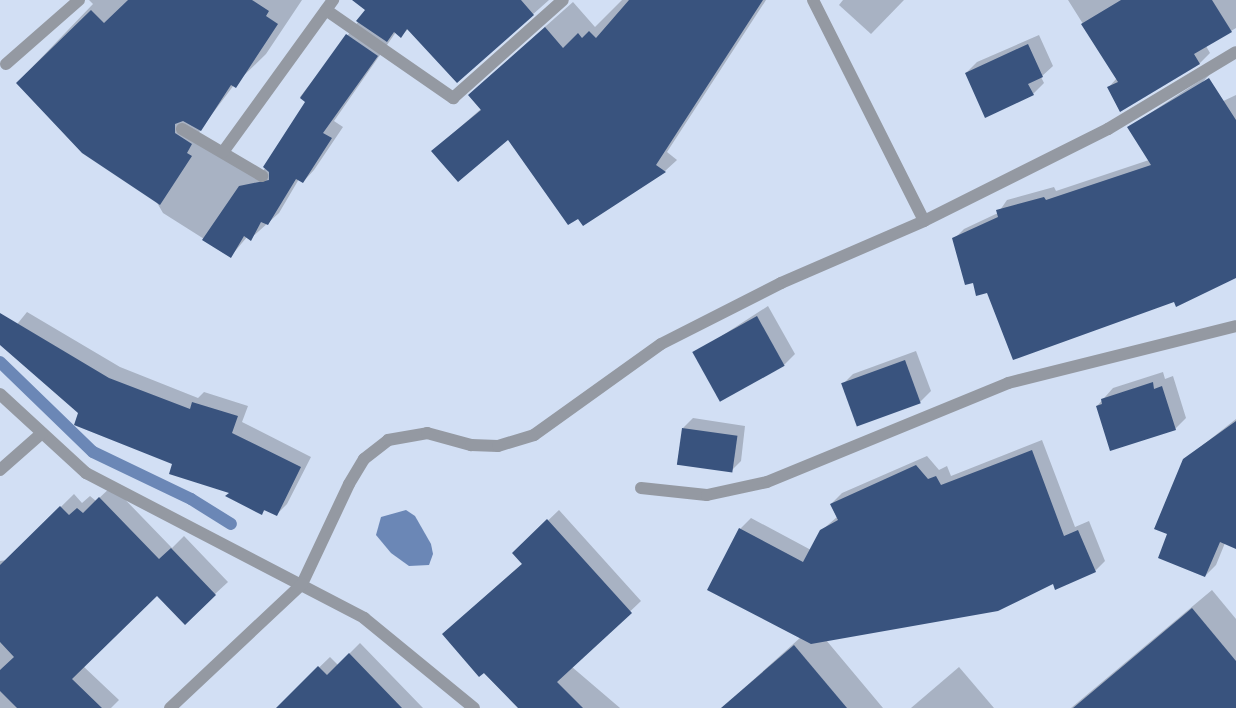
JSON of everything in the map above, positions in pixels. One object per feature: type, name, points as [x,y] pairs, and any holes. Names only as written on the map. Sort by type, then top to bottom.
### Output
[{"type":"street","points":[[6,64],[79,0]]},
{"type":"street","points":[[223,152],[329,5],[453,98],[563,0]]},
{"type":"street","points":[[813,0],[924,221]]},
{"type":"street","points":[[170,708],[302,584],[349,484],[364,458],[388,440],[427,433],[471,445],[498,446],[534,435],[661,344],[780,283],[924,221],[1108,129],[1236,52]]},
{"type":"street","points":[[182,128],[262,176]]},
{"type":"street","points":[[641,488],[707,495],[767,482],[1008,383],[1236,326]]},
{"type":"street","points":[[0,394],[86,473],[364,618],[474,708]]},
{"type":"street","points":[[0,470],[42,433]]},
{"type":"water","points":[[406,510],[415,516],[431,544],[433,554],[429,565],[409,566],[391,553],[376,535],[381,517]]},
{"type":"building","points":[[128,0],[252,0],[269,11],[266,16],[278,24],[236,88],[231,85],[201,131],[183,121],[175,124],[175,133],[192,144],[187,153],[192,156],[160,205],[82,153],[16,83],[91,10],[104,23]]},
{"type":"building","points":[[352,0],[521,0],[534,15],[457,83],[407,29],[401,38],[394,32],[387,42],[356,21],[365,10]]},
{"type":"building","points":[[629,0],[763,0],[656,165],[666,172],[583,226],[578,219],[568,225],[508,140],[458,182],[431,151],[481,110],[468,95],[545,27],[563,48],[578,33],[582,38],[589,31],[596,38]]},
{"type":"building","points":[[1121,0],[1212,0],[1232,32],[1194,54],[1200,64],[1120,112],[1107,87],[1118,82],[1081,24]]},
{"type":"building","points":[[346,34],[378,56],[323,133],[332,138],[303,183],[296,179],[268,225],[261,222],[251,241],[244,236],[231,258],[202,240],[239,186],[269,180],[269,172],[263,167],[305,102],[300,98]]},
{"type":"building","points":[[1028,44],[1043,77],[1028,84],[1034,95],[985,118],[965,73]]},
{"type":"building","points":[[1209,78],[1236,120],[1236,278],[1176,307],[1174,302],[1013,360],[987,293],[976,296],[973,283],[965,285],[952,238],[998,217],[996,210],[1044,197],[1046,200],[1151,165],[1127,127]]},
{"type":"building","points":[[0,313],[109,378],[190,409],[192,402],[238,416],[232,433],[301,467],[277,516],[264,510],[262,515],[225,496],[229,493],[169,474],[172,464],[74,425],[78,413],[0,345]]},
{"type":"building","points":[[757,316],[785,366],[720,402],[692,352]]},
{"type":"building","points":[[905,360],[921,403],[857,426],[841,383]]},
{"type":"building","points":[[1153,382],[1154,389],[1162,386],[1176,430],[1110,451],[1096,406],[1102,404],[1101,399]]},
{"type":"building","points":[[1236,421],[1236,549],[1220,542],[1205,577],[1158,558],[1167,534],[1154,529],[1183,459]]},
{"type":"building","points":[[682,428],[737,436],[732,472],[677,465]]},
{"type":"building","points":[[1032,450],[1064,536],[1078,530],[1096,572],[1055,590],[1053,584],[998,611],[811,644],[707,590],[739,528],[803,562],[820,530],[838,520],[830,504],[916,465],[928,479],[936,476],[941,485]]},
{"type":"building","points":[[99,497],[159,559],[171,548],[216,595],[185,625],[157,596],[72,679],[102,708],[17,708],[0,691],[0,670],[14,657],[0,642],[0,565],[60,506],[69,515],[77,508],[83,513]]},
{"type":"building","points":[[547,519],[632,613],[557,682],[583,708],[518,708],[484,673],[479,677],[442,634],[522,564],[512,553]]},
{"type":"building","points":[[1192,608],[1236,661],[1236,708],[1073,708]]},
{"type":"building","points":[[794,645],[847,708],[721,708]]},
{"type":"building","points":[[349,653],[402,708],[276,708],[318,666],[327,675]]},
{"type":"waterway","points":[[0,362],[93,452],[191,499],[231,524]]}]
